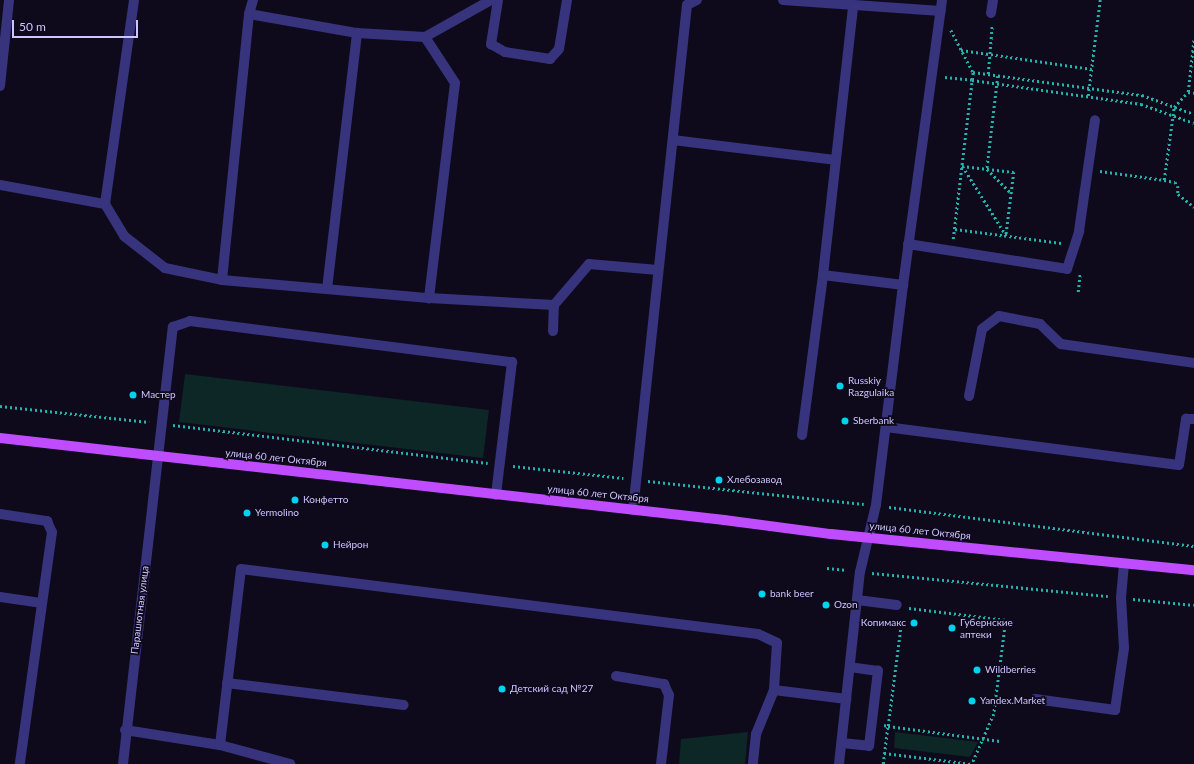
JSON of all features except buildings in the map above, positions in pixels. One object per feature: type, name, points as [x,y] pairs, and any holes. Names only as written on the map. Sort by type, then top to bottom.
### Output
[{"type":"main road","name":"улица 60 лет Октября","points":[[0,438],[868,538],[1194,570]]},
{"type":"street","points":[[0,86],[9,0]]},
{"type":"street","points":[[134,0],[105,204],[124,236],[165,268],[222,280],[429,298],[554,305]]},
{"type":"street","points":[[222,280],[250,14],[253,0]]},
{"type":"street","points":[[250,14],[357,33],[425,37],[491,0]]},
{"type":"street","points":[[498,0],[491,44],[505,52],[550,59],[559,49],[567,0]]},
{"type":"street","points":[[633,510],[687,5],[697,0]]},
{"type":"street","points":[[783,0],[941,11]]},
{"type":"street","points":[[839,764],[860,572],[876,505],[902,285],[942,0]]},
{"type":"street","points":[[991,13],[993,0]]},
{"type":"street","points":[[802,435],[823,275],[853,6]]},
{"type":"street","points":[[327,289],[357,33]]},
{"type":"street","points":[[425,37],[455,83],[429,298]]},
{"type":"street","points":[[908,244],[1067,269],[1079,231],[1095,120]]},
{"type":"street","points":[[673,140],[835,160]]},
{"type":"street","points":[[0,185],[105,204]]},
{"type":"street","points":[[553,331],[554,305],[589,264],[658,270]]},
{"type":"street","points":[[823,275],[902,285]]},
{"type":"street","points":[[969,396],[982,329],[999,316],[1040,324],[1061,344],[1194,363]]},
{"type":"street","name":"Парашютная улица","points":[[123,764],[173,327],[190,321],[512,362],[500,464]]},
{"type":"street","points":[[886,427],[1179,465],[1186,419],[1194,419]]},
{"type":"street","points":[[496,495],[500,464]]},
{"type":"street","points":[[0,514],[47,521],[52,532],[20,764]]},
{"type":"street","points":[[1035,699],[1114,710],[1124,648],[1122,598],[1124,564]]},
{"type":"street","points":[[220,745],[241,570],[758,634],[777,643],[774,690],[756,734],[753,764]]},
{"type":"street","points":[[0,597],[41,603]]},
{"type":"street","points":[[857,600],[900,606]]},
{"type":"street","points":[[842,743],[869,746],[878,671],[850,667]]},
{"type":"street","points":[[616,676],[664,684],[670,695],[661,764]]},
{"type":"street","points":[[227,682],[404,705]]},
{"type":"street","points":[[774,690],[846,699]]},
{"type":"street","points":[[126,730],[220,745],[290,764]]},
{"type":"path","points":[[1088,96],[1100,0]]},
{"type":"path","points":[[941,11],[974,72],[952,251]]},
{"type":"path","points":[[988,74],[993,30],[991,13]]},
{"type":"path","points":[[1164,180],[1174,108],[1188,92],[1194,38]]},
{"type":"path","points":[[962,50],[1092,69]]},
{"type":"path","points":[[974,72],[1142,95],[1174,108],[1194,114]]},
{"type":"path","points":[[932,75],[1141,104],[1194,124]]},
{"type":"path","points":[[987,169],[998,76]]},
{"type":"path","points":[[1188,92],[1194,93]]},
{"type":"path","points":[[962,166],[1014,172],[1006,236]]},
{"type":"path","points":[[962,166],[1006,236]]},
{"type":"path","points":[[987,169],[1012,194]]},
{"type":"path","points":[[1094,170],[1175,182],[1178,186],[1178,194],[1194,207]]},
{"type":"path","points":[[955,229],[1075,245]]},
{"type":"path","points":[[1078,292],[1081,269]]},
{"type":"path","points":[[0,406],[161,423],[637,480],[876,505],[1194,546]]},
{"type":"path","points":[[828,568],[1194,605]]},
{"type":"path","points":[[884,754],[972,764],[994,714],[1006,620],[900,606]]},
{"type":"path","points":[[883,764],[902,615]]},
{"type":"path","points":[[872,724],[1000,740]]},
{"type":"green space","points":[[185,374],[489,410],[483,458],[179,422]]},
{"type":"green space","points":[[748,732],[745,764],[679,764],[681,739]]},
{"type":"green space","points":[[895,732],[978,742],[970,757],[894,748]]},
{"type":"place","name":"Russkiy Razgulaika","points":[[840,386]]},
{"type":"place","name":"Мастер","points":[[133,395]]},
{"type":"place","name":"Sberbank","points":[[845,421]]},
{"type":"place","name":"Хлебозавод","points":[[719,480]]},
{"type":"place","name":"Конфетто","points":[[295,500]]},
{"type":"place","name":"Yermolino","points":[[247,513]]},
{"type":"place","name":"Нейрон","points":[[325,545]]},
{"type":"place","name":"bank beer","points":[[762,594]]},
{"type":"place","name":"Ozon","points":[[826,605]]},
{"type":"place","name":"Копимакс","points":[[914,623]]},
{"type":"place","name":"Губернские аптеки","points":[[952,628]]},
{"type":"place","name":"Wildberries","points":[[977,670]]},
{"type":"place","name":"Детский сад №27","points":[[502,689]]},
{"type":"place","name":"Yandex.Market","points":[[972,701]]}]
